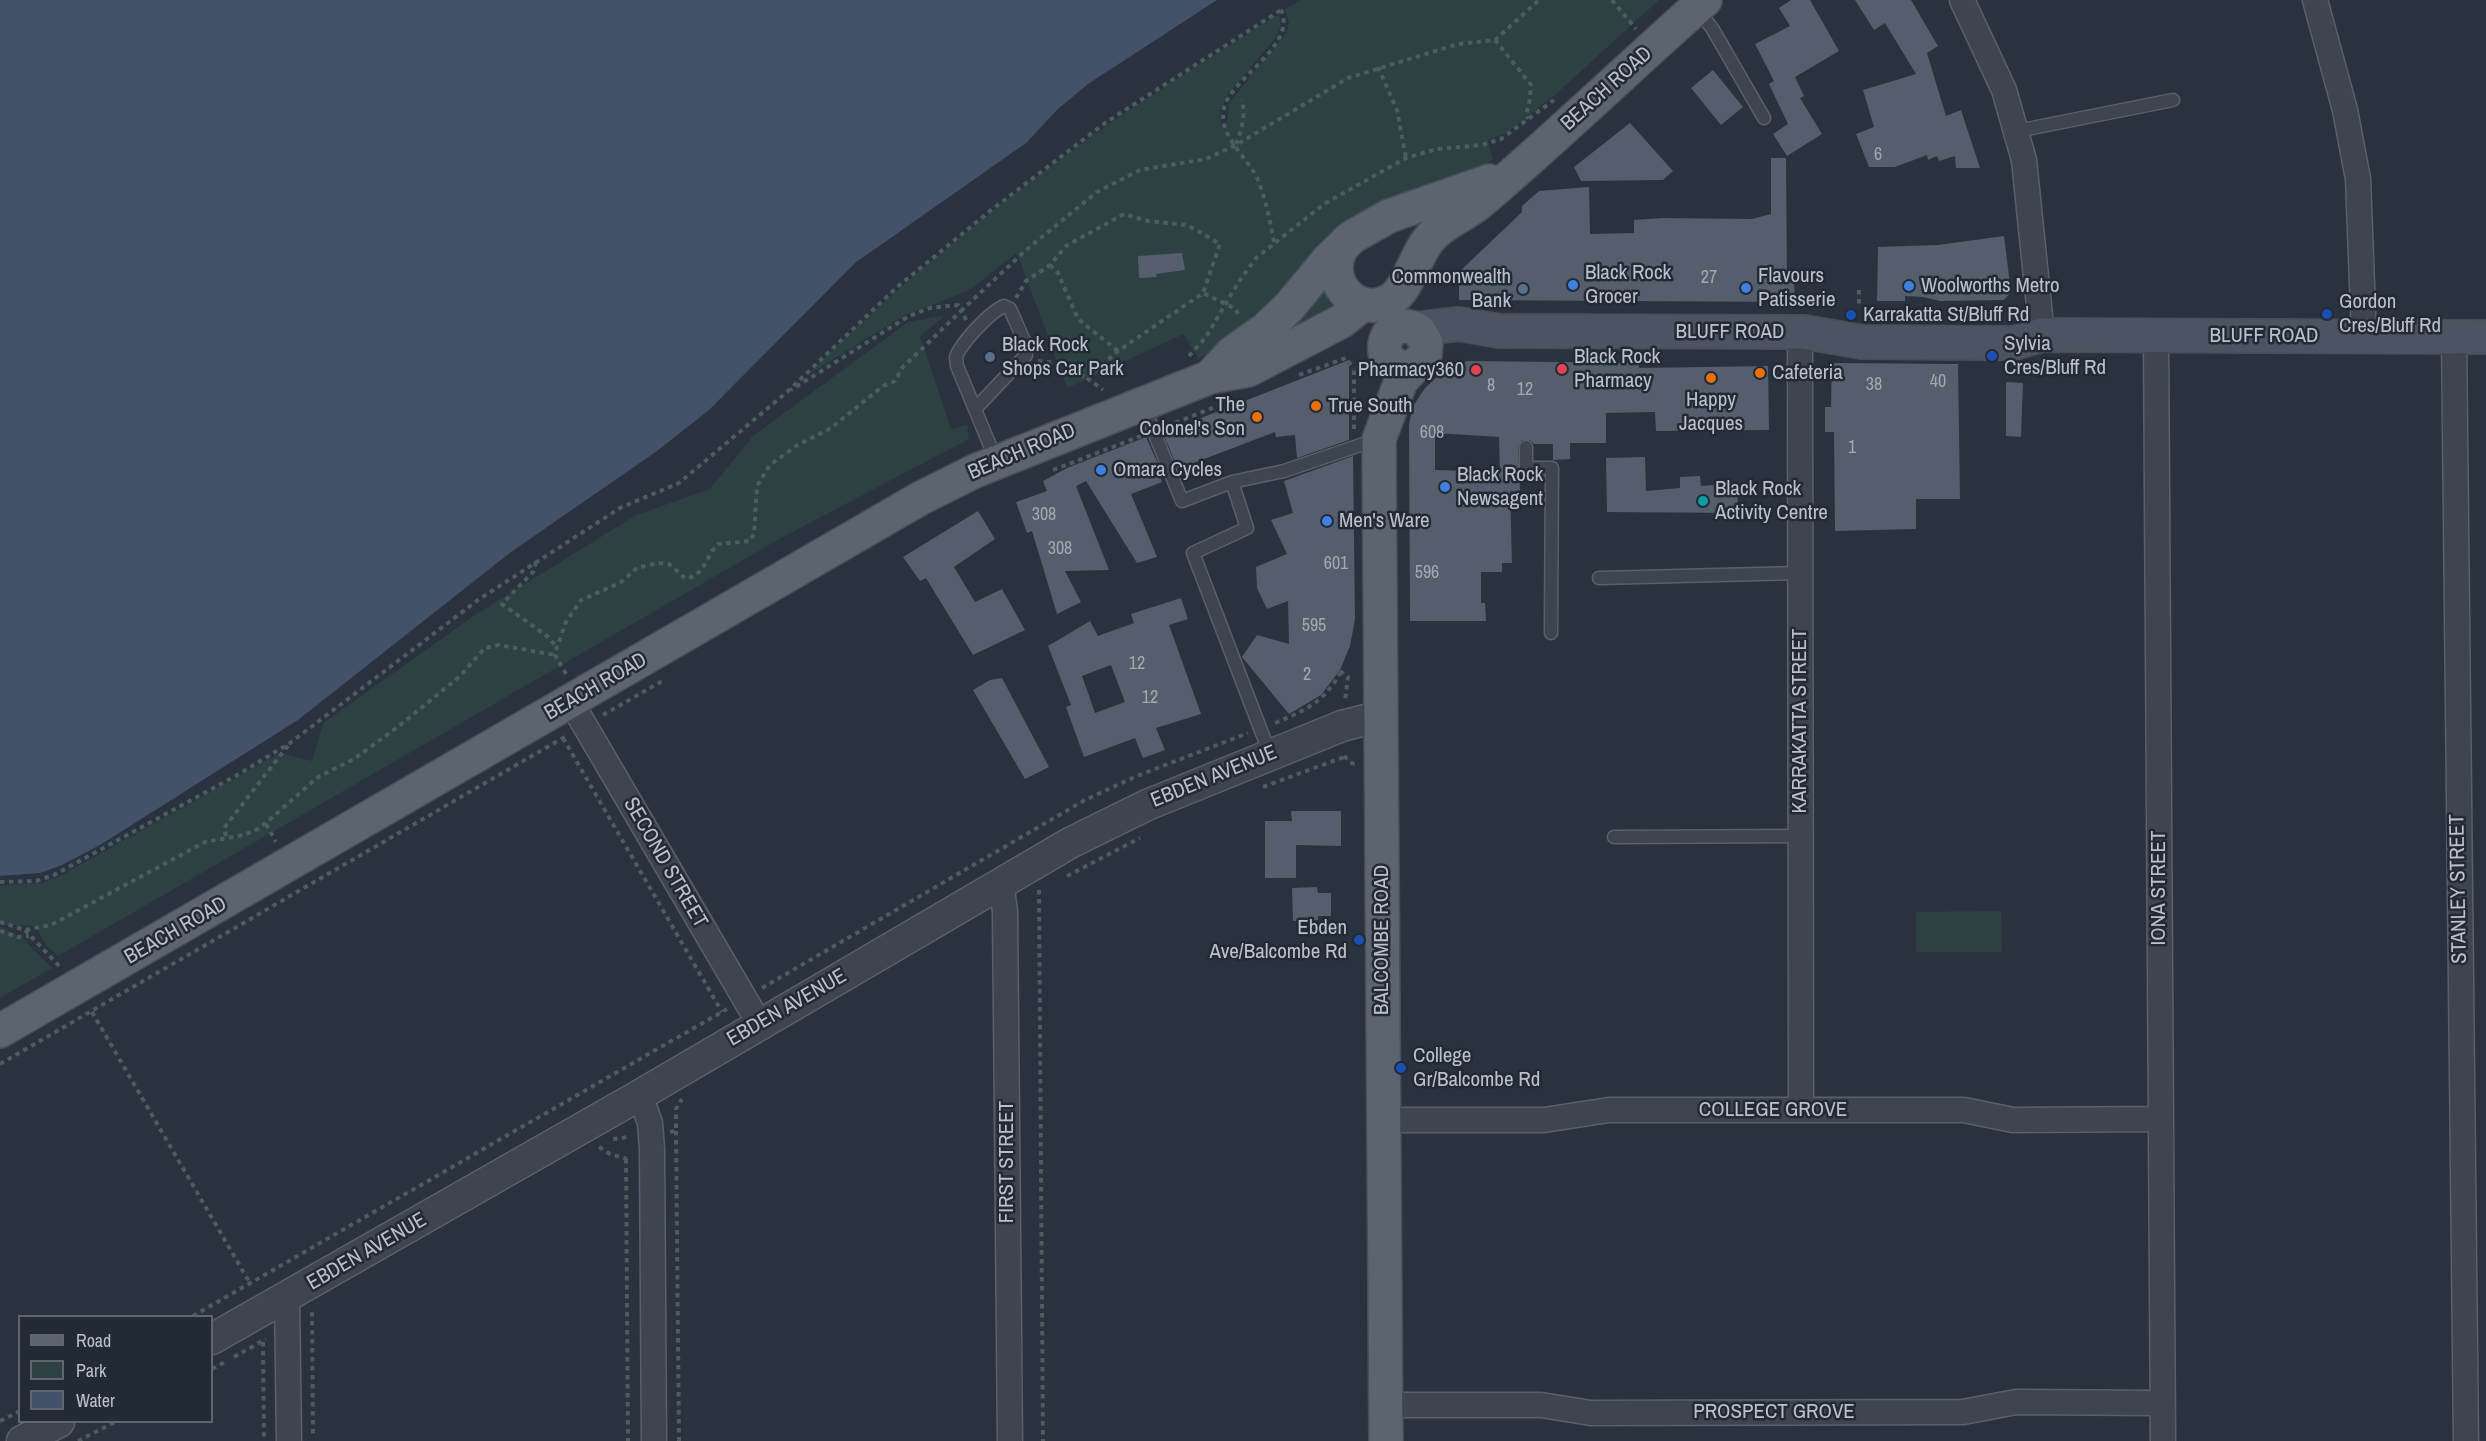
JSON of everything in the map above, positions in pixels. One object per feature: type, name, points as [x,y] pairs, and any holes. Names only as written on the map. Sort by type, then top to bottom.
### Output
[{"type":"main road","name":"BEACH ROAD","points":[[1210,376],[1248,370],[1342,321],[1364,304],[1389,300],[1398,293],[1431,236],[1477,205],[1700,4]]},
{"type":"main road","name":"BEACH ROAD","points":[[0,1031],[574,701],[921,498],[997,462],[1149,417],[1210,376],[1232,353],[1266,329],[1351,238],[1389,216],[1508,176]]},
{"type":"main road","points":[[1374,231],[1396,240],[1406,255],[1408,276],[1422,301],[1420,315],[1414,328],[1426,343],[1425,355],[1417,364],[1405,369],[1394,366],[1384,350],[1370,341],[1362,318],[1364,304],[1346,294],[1336,276],[1338,254],[1351,238],[1374,231]]},
{"type":"main road","name":"BLUFF ROAD","points":[[1414,328],[1459,324],[1499,331],[1808,333],[1862,342],[1975,343],[2014,343],[2042,335],[2486,337]]},
{"type":"main road","name":"BALCOMBE ROAD","points":[[1386,1441],[1379,439],[1372,411],[1375,382],[1389,332],[1398,327],[1414,328]]},
{"type":"main road","name":"BLUFF ROAD","points":[[1417,364],[1430,354],[1453,344],[1499,331]]},
{"type":"main road","name":"BALCOMBE ROAD","points":[[1379,439],[1398,387],[1417,364]]},
{"type":"street","points":[[1962,0],[1995,69],[2017,131],[2029,189],[2042,335]]},
{"type":"street","points":[[2315,0],[2345,110],[2358,179],[2363,256],[2364,336]]},
{"type":"street","name":"KARRAKATTA STREET","points":[[1801,1110],[1799,573],[1808,333]]},
{"type":"street","name":"IONA STREET","points":[[2156,335],[2163,1441]]},
{"type":"street","name":"STANLEY STREET","points":[[2454,337],[2466,1441]]},
{"type":"street","name":"SECOND STREET","points":[[574,701],[759,1023]]},
{"type":"street","name":"EBDEN AVENUE","points":[[213,1339],[295,1312],[759,1023],[1003,897],[1114,819],[1342,726],[1381,716]]},
{"type":"street","name":"FIRST STREET","points":[[1003,897],[1010,1441]]},
{"type":"street","points":[[640,1095],[648,1113],[651,1141],[654,1441]]},
{"type":"street","name":"COLLEGE GROVE","points":[[1384,1120],[1544,1120],[1609,1110],[1964,1110],[2013,1120],[2161,1119]]},
{"type":"street","points":[[288,1441],[295,1312]]},
{"type":"street","name":"PROSPECT GROVE","points":[[1386,1405],[1541,1405],[1591,1413],[1637,1413],[1963,1412],[2016,1402],[2162,1403]]},
{"type":"street","points":[[22,1441],[56,1423]]},
{"type":"lane","points":[[1700,4],[1764,118]]},
{"type":"lane","points":[[2017,131],[2173,100]]},
{"type":"lane","points":[[976,408],[1026,355],[1026,345],[1010,309],[1004,306],[998,309],[971,336],[956,357],[957,366],[997,462]]},
{"type":"lane","points":[[1149,417],[1182,501],[1232,482],[1284,471],[1379,439]]},
{"type":"lane","points":[[1526,447],[1526,468],[1552,468],[1551,633]]},
{"type":"lane","points":[[1232,482],[1248,528],[1193,552],[1270,754]]},
{"type":"lane","points":[[1599,578],[1799,573]]},
{"type":"lane","points":[[1614,837],[1800,836]]},
{"type":"path","points":[[0,1064],[562,738],[574,701],[555,655],[575,605],[587,596],[620,583],[637,568],[669,564],[686,579],[692,578],[703,570],[718,544],[750,541],[754,534],[757,486],[770,465],[796,446],[831,428],[883,386],[895,381],[902,368],[1026,250],[1097,192],[1140,170],[1206,159],[1236,145],[1315,95],[1348,78],[1458,44],[1495,40],[1539,0]]},
{"type":"path","points":[[1612,0],[1652,48]]},
{"type":"path","points":[[0,882],[36,881],[54,875],[239,774],[290,743],[478,600],[536,561],[620,508],[679,483],[787,392],[896,288],[990,211],[1105,123],[1280,8],[1285,22],[1280,34],[1225,103],[1224,124],[1257,180],[1267,205],[1274,242]]},
{"type":"path","points":[[1495,40],[1531,85],[1526,113],[1528,119]]},
{"type":"path","points":[[1378,67],[1397,110],[1406,158]]},
{"type":"path","points":[[1236,145],[1241,131],[1244,105],[1241,100]]},
{"type":"path","points":[[1010,309],[1026,281],[1050,265],[1066,246],[1124,214],[1148,221],[1187,225],[1220,244],[1203,293],[1118,351],[1087,378]]},
{"type":"path","points":[[1050,265],[1058,273],[1078,320],[1118,351]]},
{"type":"path","points":[[1858,290],[1859,306]]},
{"type":"path","points":[[1203,293],[1226,303]]},
{"type":"path","points":[[787,392],[909,316],[930,308],[958,305],[971,336]]},
{"type":"path","points":[[1296,376],[1346,358],[1354,369]]},
{"type":"path","points":[[1022,360],[1057,363],[1087,378],[1102,390]]},
{"type":"path","points":[[1050,471],[1149,417],[1232,401]]},
{"type":"path","points":[[536,561],[533,572],[502,604],[547,636],[557,647]]},
{"type":"path","points":[[0,922],[25,930],[51,925],[205,842],[226,836],[244,835],[266,824],[290,799],[318,777],[354,759],[396,728],[459,677],[485,648],[499,645],[555,655]]},
{"type":"path","points":[[1340,670],[1348,677],[1342,726],[1344,757],[1353,764],[1353,775]]},
{"type":"path","points":[[574,701],[669,676]]},
{"type":"path","points":[[562,738],[722,1012]]},
{"type":"path","points":[[226,836],[224,828],[290,743]]},
{"type":"path","points":[[1261,788],[1344,757]]},
{"type":"path","points":[[266,824],[276,842]]},
{"type":"path","points":[[1060,879],[1145,836]]},
{"type":"path","points":[[1003,897],[1039,890],[1049,885]]},
{"type":"path","points":[[1039,890],[1043,1441]]},
{"type":"path","points":[[25,930],[60,967]]},
{"type":"path","points":[[0,931],[18,937],[29,936]]},
{"type":"path","points":[[92,1012],[251,1285]]},
{"type":"path","points":[[678,1441],[676,1109],[683,1096]]},
{"type":"path","points":[[626,1159],[651,1141],[676,1131]]},
{"type":"path","points":[[592,1150],[612,1139],[651,1141]]},
{"type":"path","points":[[598,1147],[626,1159]]},
{"type":"path","points":[[626,1159],[628,1441]]},
{"type":"path","points":[[213,1368],[263,1342],[295,1312],[322,1306]]},
{"type":"path","points":[[295,1312],[313,1441]]},
{"type":"path","points":[[263,1342],[264,1441]]},
{"type":"path","points":[[0,1421],[18,1411]]},
{"type":"path","points":[[78,1441],[113,1423]]},
{"type":"green space","points":[[1300,0],[1659,0],[1556,94],[1506,133],[1488,140],[1493,160],[1457,180],[1343,225],[1239,335],[1198,359],[1184,334],[1067,388],[1017,253],[968,291],[905,315],[806,376],[906,283],[1048,168],[1155,93],[1275,16],[1280,16],[1280,28],[1276,37],[1226,97],[1220,111],[1221,125],[1227,124],[1229,103],[1287,32],[1289,23],[1285,9]]},
{"type":"green space","points":[[1328,281],[1342,307],[1268,351]]},
{"type":"green space","points":[[946,315],[920,336],[951,429],[967,425],[969,439],[783,537],[58,956],[46,945],[35,926],[0,925],[0,885],[42,883],[60,876],[280,753],[312,761],[323,723],[475,615],[636,515],[710,489],[753,436],[908,322]]},
{"type":"green space","points":[[2001,911],[2002,952],[1916,952],[1916,912]]},
{"type":"green space","points":[[0,926],[23,939],[52,968],[0,998]]},
{"type":"water","points":[[0,0],[1217,0],[1088,84],[1058,109],[1026,143],[855,263],[709,410],[657,451],[511,552],[298,720],[100,845],[62,865],[40,873],[0,876]]},
{"type":"building","points":[[1791,0],[1810,0],[1839,51],[1795,77],[1804,96],[1800,98],[1822,134],[1787,156],[1773,134],[1788,124],[1769,84],[1774,81],[1755,44],[1790,26],[1779,8]]},
{"type":"building","points":[[1855,0],[1911,0],[1938,46],[1927,53],[1946,116],[1961,110],[1980,168],[1956,168],[1955,156],[1939,161],[1937,156],[1928,160],[1927,155],[1895,167],[1869,167],[1856,134],[1874,127],[1863,90],[1916,74],[1885,23],[1874,30]]},
{"type":"building","points":[[1713,70],[1743,107],[1721,125],[1691,88]]},
{"type":"building","points":[[1630,123],[1673,171],[1663,180],[1581,181],[1574,167]]},
{"type":"building","points":[[1771,158],[1786,158],[1787,280],[1794,280],[1795,302],[1459,300],[1459,272],[1522,212],[1522,206],[1539,191],[1589,187],[1590,234],[1634,233],[1634,220],[1752,219],[1771,214]]},
{"type":"building","points":[[2004,236],[2011,292],[2004,300],[1940,301],[1905,296],[1905,301],[1877,301],[1878,247],[1938,245]]},
{"type":"building","points":[[1182,253],[1185,270],[1156,274],[1157,277],[1139,278],[1138,256]]},
{"type":"building","points":[[1349,360],[1349,440],[1297,458],[1295,435],[1276,437],[1275,432],[1178,469],[1163,433]]},
{"type":"building","points":[[1468,361],[1639,363],[1639,368],[1768,366],[1769,430],[1656,431],[1655,412],[1606,413],[1606,443],[1570,443],[1570,459],[1553,460],[1553,444],[1534,444],[1530,440],[1522,440],[1518,447],[1520,492],[1510,491],[1512,563],[1502,563],[1502,572],[1481,572],[1481,603],[1485,603],[1486,621],[1410,621],[1409,424],[1413,406],[1425,388],[1439,375]],"holes":[[[1435,433],[1499,437],[1500,472],[1435,470]]]},
{"type":"building","points":[[1832,363],[1958,364],[1960,499],[1916,499],[1916,529],[1835,531],[1834,432],[1825,432],[1825,407],[1831,407]]},
{"type":"building","points":[[2006,382],[2023,383],[2021,437],[2006,436]]},
{"type":"building","points":[[1146,437],[1163,475],[1160,476],[1162,482],[1131,494],[1157,557],[1137,563],[1086,481],[1076,486],[1109,570],[1065,571],[1081,602],[1057,614],[1032,531],[1027,533],[1016,502],[1047,491],[1043,481],[1067,468]]},
{"type":"building","points":[[1353,456],[1355,619],[1350,646],[1340,670],[1321,695],[1289,714],[1242,657],[1257,635],[1289,644],[1288,601],[1267,609],[1257,588],[1256,567],[1287,554],[1271,520],[1293,513],[1284,481]]},
{"type":"building","points":[[1645,457],[1646,491],[1680,488],[1680,477],[1700,476],[1701,486],[1737,483],[1738,513],[1607,512],[1606,458]]},
{"type":"building","points":[[978,511],[995,539],[954,567],[975,602],[1002,589],[1025,630],[973,655],[926,578],[920,581],[903,557]]},
{"type":"building","points":[[1181,598],[1188,619],[1169,625],[1201,714],[1156,728],[1165,750],[1143,758],[1135,738],[1084,757],[1066,707],[1071,705],[1048,646],[1090,621],[1098,636],[1134,623],[1131,614]],"holes":[[[1111,665],[1125,702],[1095,713],[1082,676]]]},
{"type":"building","points":[[1002,678],[1049,767],[1025,779],[973,690],[990,680]]},
{"type":"building","points":[[1291,811],[1341,811],[1341,846],[1296,845],[1296,878],[1265,878],[1265,821],[1292,821]]},
{"type":"building","points":[[1317,887],[1318,893],[1331,893],[1331,916],[1318,916],[1318,920],[1293,921],[1292,888]]},
{"type":"place","name":"Black Rock Grocer","points":[[1573,285]]},
{"type":"place","name":"Woolworths Metro","points":[[1909,286]]},
{"type":"place","name":"Flavours Patisserie","points":[[1746,288]]},
{"type":"place","name":"Commonwealth Bank","points":[[1523,289]]},
{"type":"place","name":"Gordon Cres/Bluff Rd","points":[[2327,314]]},
{"type":"place","name":"Karrakatta St/Bluff Rd","points":[[1851,315]]},
{"type":"place","name":"Sylvia Cres/Bluff Rd","points":[[1992,356]]},
{"type":"place","name":"Black Rock Shops Car Park","points":[[990,357]]},
{"type":"place","name":"Black Rock Pharmacy","points":[[1562,369]]},
{"type":"place","name":"Pharmacy360","points":[[1476,370]]},
{"type":"place","name":"Cafeteria","points":[[1760,373]]},
{"type":"place","name":"Happy Jacques","points":[[1711,378]]},
{"type":"place","name":"True South","points":[[1316,406]]},
{"type":"place","name":"The Colonel's Son","points":[[1257,417]]},
{"type":"place","name":"Omara Cycles","points":[[1101,470]]},
{"type":"place","name":"Black Rock Newsagent","points":[[1445,487]]},
{"type":"place","name":"Black Rock Activity Centre","points":[[1703,501]]},
{"type":"place","name":"Men's Ware","points":[[1327,521]]},
{"type":"place","name":"Ebden Ave/Balcombe Rd","points":[[1359,940]]},
{"type":"place","name":"College Gr/Balcombe Rd","points":[[1401,1068]]}]
